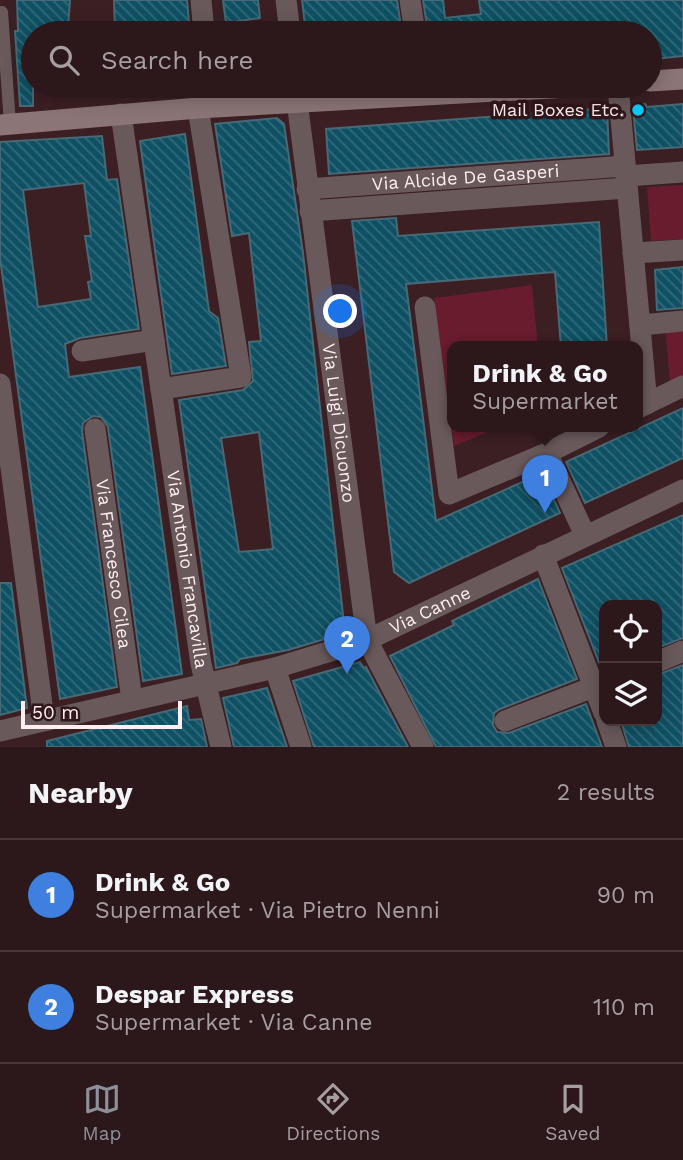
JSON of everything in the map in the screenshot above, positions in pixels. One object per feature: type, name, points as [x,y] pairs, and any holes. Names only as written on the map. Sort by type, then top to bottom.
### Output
[{"type":"street","points":[[201,0],[203,21]]},
{"type":"street","points":[[286,0],[289,21]]},
{"type":"street","points":[[410,0],[413,21]]},
{"type":"street","points":[[662,80],[683,79]]},
{"type":"street","points":[[161,389],[241,377],[204,108],[206,98]]},
{"type":"street","points":[[5,125],[204,108],[270,98]]},
{"type":"street","name":"Via Luigi Dicuonzo","points":[[296,98],[367,640],[423,747]]},
{"type":"street","points":[[619,98],[640,341]]},
{"type":"street","name":"Via Antonio Francavilla","points":[[121,114],[205,684],[221,747]]},
{"type":"street","name":"Via Alcide De Gasperi","points":[[310,211],[683,172]]},
{"type":"street","name":"Via Alcide De Gasperi","points":[[307,188],[626,177]]},
{"type":"street","points":[[633,253],[683,250]]},
{"type":"street","points":[[425,307],[449,494],[547,453],[589,432]]},
{"type":"street","points":[[640,325],[683,321]]},
{"type":"street","points":[[82,351],[154,340]]},
{"type":"street","points":[[0,384],[44,720]]},
{"type":"street","points":[[643,406],[683,386]]},
{"type":"street","name":"Via Francesco Cilea","points":[[95,429],[132,700]]},
{"type":"street","points":[[547,453],[585,535]]},
{"type":"street","name":"Via Canne","points":[[0,732],[275,667],[367,640],[683,490]]},
{"type":"street","points":[[543,555],[599,683]]},
{"type":"street","points":[[662,660],[683,651]]},
{"type":"street","points":[[275,667],[302,747]]},
{"type":"street","points":[[505,721],[599,685]]},
{"type":"street","points":[[609,726],[616,747]]},
{"type":"lane","points":[[2,12],[5,125]]},
{"type":"shaded area","points":[[683,185],[683,239],[651,241],[647,187]]},
{"type":"shaded area","points":[[532,285],[537,341],[447,341],[447,394],[434,298]]},
{"type":"shaded area","points":[[665,327],[683,327],[683,376],[670,382]]},
{"type":"shaded area","points":[[452,432],[488,432],[454,446]]},
{"type":"building","points":[[17,0],[70,0],[68,21],[21,21],[21,98],[33,98],[33,106],[20,106],[15,31],[18,31]]},
{"type":"building","points":[[114,0],[187,0],[189,21],[115,21]]},
{"type":"building","points":[[223,0],[258,0],[260,18],[226,21]]},
{"type":"building","points":[[302,0],[397,0],[400,21],[305,21]]},
{"type":"building","points":[[423,0],[443,0],[445,18],[481,14],[479,0],[683,0],[683,56],[662,58],[662,21],[426,21]]},
{"type":"building","points":[[645,104],[647,107],[683,104],[683,147],[637,150],[633,108]]},
{"type":"building","points":[[607,108],[609,154],[329,174],[326,129]]},
{"type":"building","points":[[277,118],[284,124],[303,253],[345,633],[288,650],[240,659],[237,663],[216,668],[179,400],[243,390],[253,381],[249,342],[261,341],[249,233],[232,236],[215,124]],"holes":[[[259,432],[273,549],[239,552],[221,438]]]},
{"type":"building","points":[[185,134],[209,311],[218,318],[226,366],[172,374],[140,141]]},
{"type":"building","points":[[102,136],[107,180],[117,179],[139,329],[80,338],[65,344],[69,377],[140,367],[182,674],[143,681],[108,427],[101,417],[93,416],[83,423],[82,431],[117,687],[60,699],[0,258],[0,142]],"holes":[[[84,183],[91,236],[85,236],[92,281],[88,282],[91,299],[38,307],[23,190]]]},
{"type":"building","points":[[396,218],[398,236],[599,222],[607,341],[561,341],[555,272],[406,284],[436,521],[542,473],[560,513],[409,583],[394,572],[352,221]]},
{"type":"building","points":[[683,267],[683,308],[657,310],[655,270]]},
{"type":"building","points":[[683,408],[683,458],[585,503],[566,462],[631,432],[643,432],[643,426]]},
{"type":"building","points":[[683,515],[683,638],[662,646],[662,600],[599,600],[599,662],[562,568]]},
{"type":"building","points":[[538,579],[577,679],[500,709],[494,713],[493,725],[497,732],[509,733],[586,704],[602,747],[436,747],[390,656],[454,625],[452,621]]},
{"type":"building","points":[[0,583],[11,583],[27,708],[0,715]]},
{"type":"building","points":[[360,662],[366,667],[408,747],[314,747],[293,681]]},
{"type":"building","points":[[683,665],[683,747],[629,747],[623,726],[662,726],[662,673]]},
{"type":"building","points":[[267,688],[287,747],[234,747],[223,698]]},
{"type":"building","points":[[187,706],[189,720],[201,719],[207,747],[47,747],[47,741]]},
{"type":"place","name":"Mail Boxes Etc.","points":[[638,110]]},
{"type":"place","name":"Drink & Go","points":[[545,513]]},
{"type":"place","name":"Despar Express","points":[[347,674]]}]
